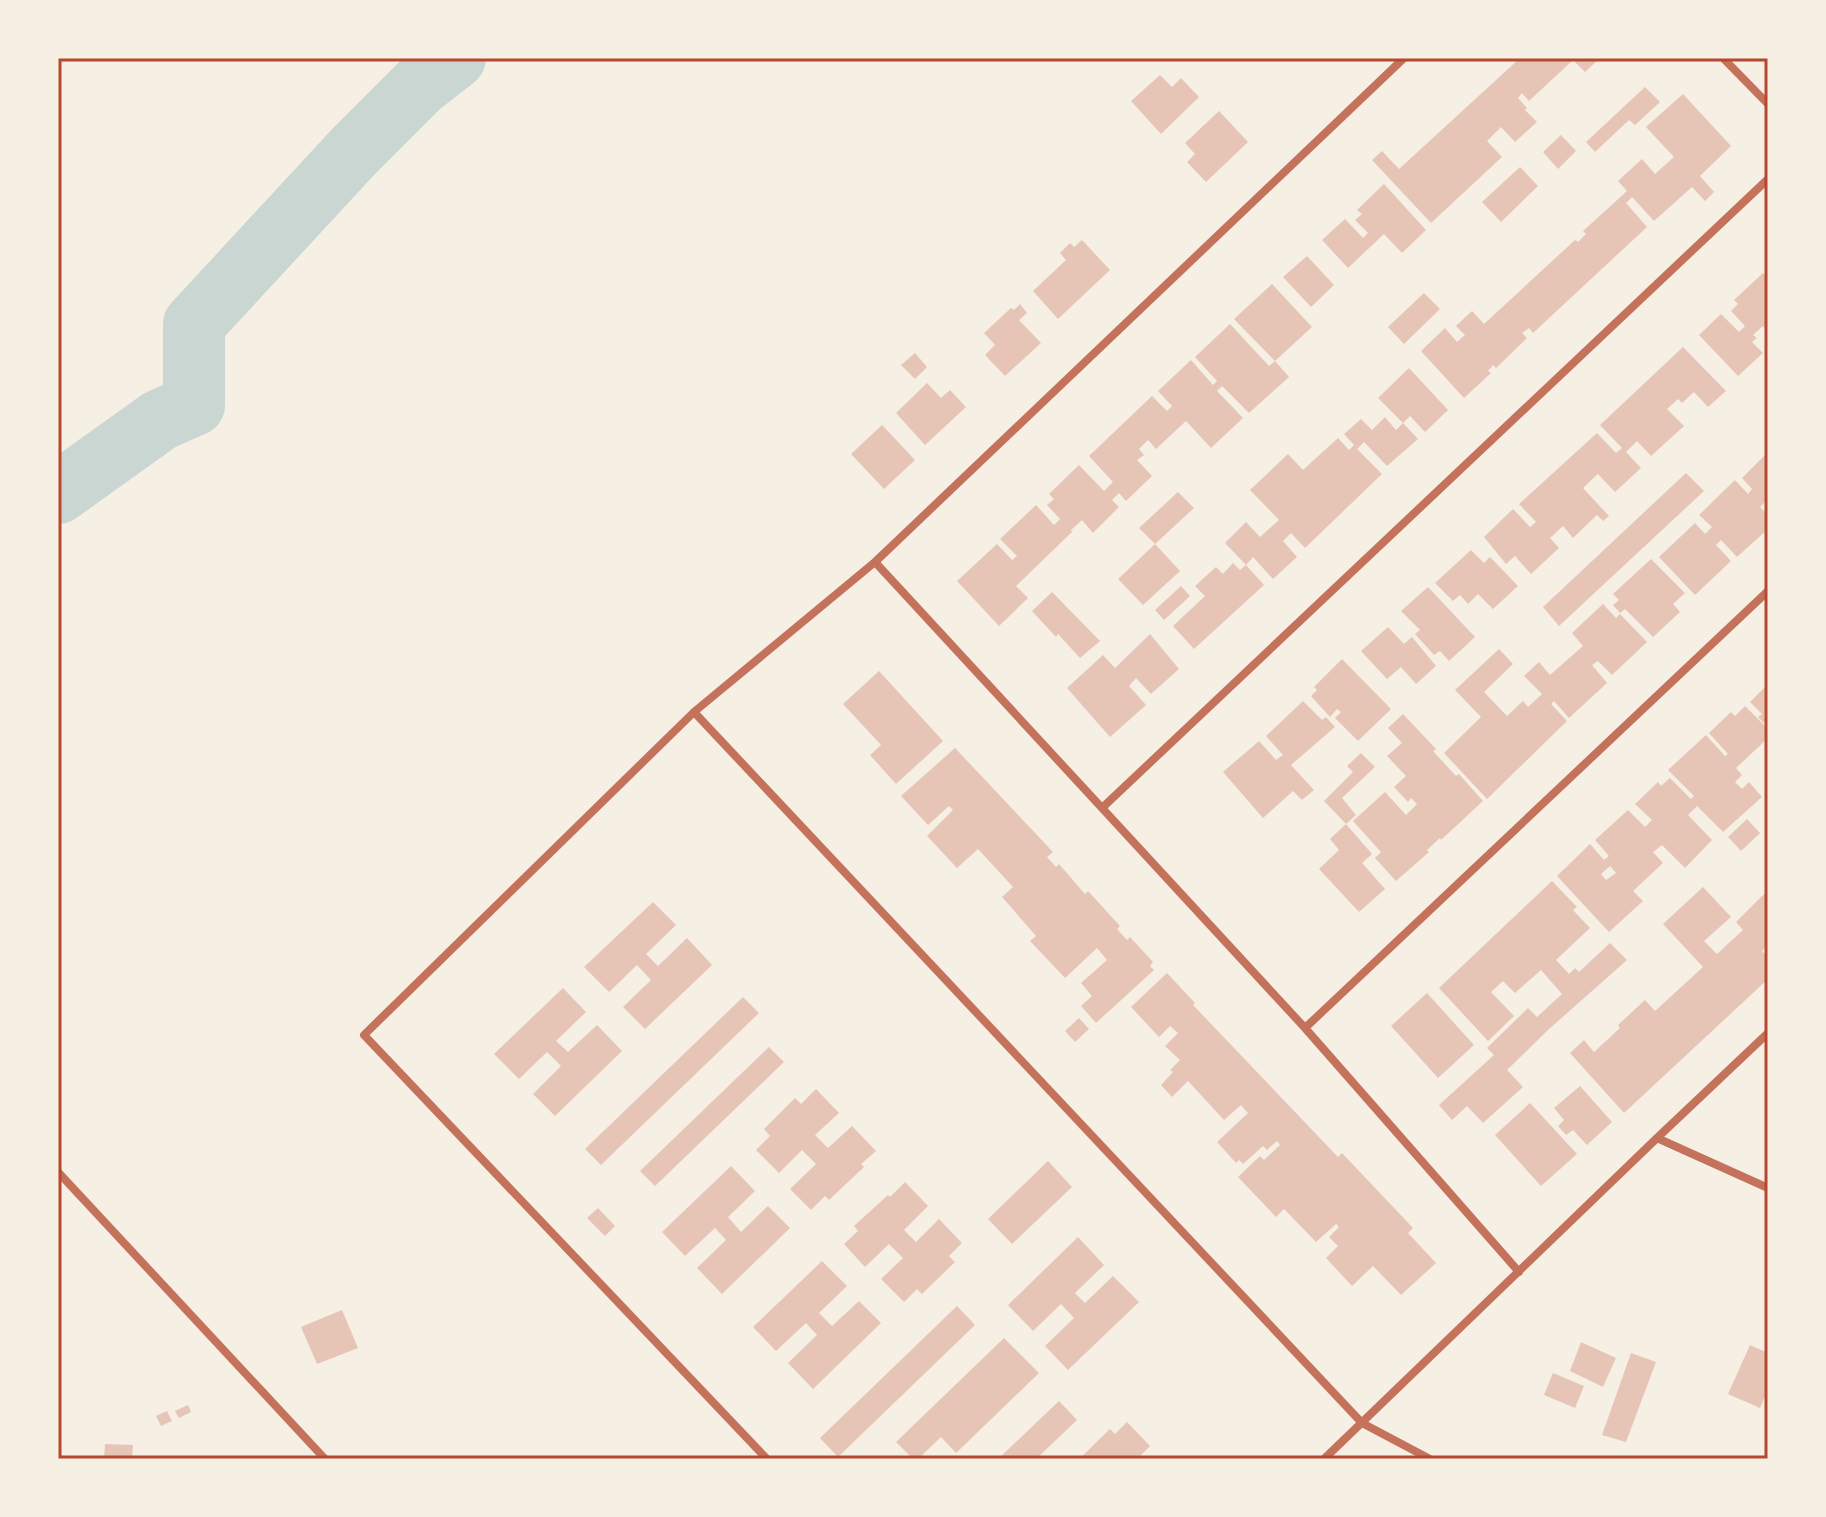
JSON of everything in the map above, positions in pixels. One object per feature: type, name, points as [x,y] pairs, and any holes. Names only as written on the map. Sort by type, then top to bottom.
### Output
[{"type":"street","points":[[767,1459],[364,1035],[694,712],[875,562],[1404,58]]},
{"type":"street","points":[[1723,58],[1768,104]]},
{"type":"street","points":[[1102,808],[1768,179]]},
{"type":"street","points":[[875,562],[1305,1028],[1519,1272]]},
{"type":"street","points":[[1305,1028],[1768,591]]},
{"type":"street","points":[[694,712],[1362,1423],[1430,1459]]},
{"type":"street","points":[[1324,1459],[1768,1033]]},
{"type":"street","points":[[1657,1138],[1768,1188]]},
{"type":"street","points":[[58,1172],[325,1459]]},
{"type":"building","points":[[1520,58],[1600,58],[1585,72],[1573,60],[1529,101],[1522,93],[1518,98],[1537,122],[1515,142],[1501,127],[1487,141],[1502,157],[1431,223],[1372,160],[1382,151],[1399,169]]},
{"type":"building","points":[[1160,75],[1172,87],[1181,78],[1199,97],[1161,134],[1131,101]]},
{"type":"building","points":[[1645,87],[1660,102],[1635,125],[1629,120],[1595,152],[1586,142]]},
{"type":"building","points":[[1683,94],[1731,146],[1700,176],[1714,192],[1705,201],[1692,187],[1654,221],[1632,197],[1626,203],[1647,227],[1533,333],[1529,328],[1522,333],[1527,338],[1496,368],[1493,365],[1488,371],[1491,373],[1464,398],[1421,351],[1445,328],[1457,342],[1465,335],[1456,326],[1472,311],[1484,324],[1575,240],[1578,242],[1586,234],[1583,231],[1627,191],[1618,181],[1642,159],[1655,174],[1674,157],[1646,127]]},
{"type":"building","points":[[1219,111],[1248,142],[1206,182],[1187,162],[1195,154],[1185,143]]},
{"type":"building","points":[[1561,135],[1576,151],[1558,169],[1543,152]]},
{"type":"building","points":[[1520,167],[1538,186],[1501,222],[1482,202]]},
{"type":"building","points":[[1384,184],[1426,230],[1402,253],[1384,234],[1348,268],[1322,240],[1345,219],[1363,238],[1368,233],[1355,220],[1362,214],[1357,210]]},
{"type":"building","points":[[1082,240],[1110,270],[1058,319],[1033,291],[1066,260],[1060,253],[1070,243],[1074,247]]},
{"type":"building","points":[[1307,256],[1334,285],[1311,307],[1283,277]]},
{"type":"building","points":[[1763,273],[1768,278],[1768,332],[1763,326],[1753,335],[1757,338],[1752,342],[1763,353],[1738,376],[1699,335],[1721,314],[1739,332],[1745,326],[1731,311],[1738,304],[1734,300]]},
{"type":"building","points":[[1272,284],[1312,327],[1275,361],[1234,319]]},
{"type":"building","points":[[1424,293],[1440,309],[1404,344],[1388,327]]},
{"type":"building","points":[[1020,304],[1027,313],[1019,320],[1041,343],[1005,376],[985,355],[995,345],[984,333],[1011,308],[1014,310]]},
{"type":"building","points":[[1230,324],[1269,366],[1275,361],[1289,377],[1249,413],[1222,386],[1217,391],[1243,418],[1211,448],[1186,421],[1156,449],[1148,440],[1139,449],[1144,455],[1137,460],[1152,476],[1126,501],[1119,493],[1112,500],[1119,507],[1093,533],[1082,520],[1071,530],[1016,586],[1028,598],[999,626],[957,581],[997,544],[1012,560],[1017,556],[1000,539],[1036,505],[1054,525],[1060,519],[1047,505],[1054,499],[1049,494],[1079,465],[1104,491],[1113,482],[1089,456],[1152,396],[1167,411],[1172,406],[1158,391],[1191,360],[1213,385],[1217,381],[1195,357]]},
{"type":"building","points":[[1683,347],[1726,391],[1708,407],[1694,392],[1682,403],[1678,399],[1667,409],[1684,426],[1651,456],[1637,441],[1626,452],[1641,468],[1615,492],[1598,474],[1583,488],[1609,516],[1603,521],[1597,515],[1573,538],[1563,526],[1550,538],[1559,548],[1531,574],[1515,556],[1506,564],[1484,537],[1513,509],[1530,527],[1536,522],[1519,504],[1597,433],[1616,453],[1622,448],[1600,425]]},
{"type":"building","points":[[915,353],[927,367],[915,379],[901,365]]},
{"type":"building","points":[[1409,368],[1448,410],[1425,432],[1410,416],[1403,423],[1378,398]]},
{"type":"building","points":[[927,383],[941,398],[950,390],[966,407],[925,445],[896,413]]},
{"type":"building","points":[[1385,417],[1396,430],[1403,423],[1418,439],[1387,466],[1364,442],[1357,449],[1382,474],[1305,548],[1291,533],[1283,541],[1297,557],[1273,579],[1253,557],[1246,565],[1225,543],[1246,522],[1260,537],[1279,520],[1250,490],[1288,454],[1303,470],[1338,438],[1349,450],[1354,445],[1344,434],[1361,419],[1372,430]]},
{"type":"building","points":[[882,425],[915,460],[884,489],[851,454]]},
{"type":"building","points":[[1768,452],[1768,505],[1765,502],[1760,507],[1768,515],[1768,529],[1737,557],[1721,540],[1716,545],[1731,561],[1695,595],[1659,557],[1695,523],[1705,534],[1712,527],[1699,515],[1735,480],[1748,494],[1752,489],[1742,478]]},
{"type":"building","points":[[1686,473],[1704,491],[1559,626],[1543,607]]},
{"type":"building","points":[[1178,492],[1194,508],[1155,544],[1139,528]]},
{"type":"building","points":[[1155,544],[1180,571],[1143,605],[1118,579]]},
{"type":"building","points":[[1471,550],[1484,563],[1490,557],[1518,586],[1493,609],[1478,594],[1468,604],[1460,595],[1453,601],[1435,583]]},
{"type":"building","points":[[1651,559],[1685,593],[1673,604],[1680,612],[1653,637],[1625,609],[1620,613],[1613,605],[1619,600],[1613,594]]},
{"type":"building","points":[[1233,563],[1240,570],[1246,565],[1264,585],[1194,649],[1173,626],[1205,596],[1195,586],[1216,567],[1223,574]]},
{"type":"building","points":[[1181,586],[1190,596],[1164,620],[1155,610]]},
{"type":"building","points":[[1428,587],[1475,637],[1449,661],[1440,651],[1434,655],[1415,634],[1420,630],[1401,611]]},
{"type":"building","points":[[1052,592],[1100,641],[1080,658],[1032,611]]},
{"type":"building","points":[[1603,604],[1616,618],[1620,614],[1647,642],[1612,675],[1598,661],[1592,665],[1607,683],[1569,718],[1554,701],[1551,704],[1567,721],[1487,799],[1444,753],[1481,717],[1455,690],[1499,649],[1513,664],[1484,692],[1507,716],[1523,701],[1528,707],[1542,694],[1524,676],[1539,662],[1550,675],[1583,646],[1572,633]]},
{"type":"building","points":[[1388,627],[1404,644],[1412,637],[1436,666],[1416,684],[1401,667],[1387,679],[1361,651]]},
{"type":"building","points":[[1150,634],[1179,669],[1151,694],[1136,678],[1129,686],[1146,705],[1110,737],[1067,688],[1103,655],[1115,668]]},
{"type":"building","points":[[1342,659],[1391,709],[1358,741],[1335,718],[1341,712],[1337,709],[1330,717],[1311,696],[1317,690],[1314,687]]},
{"type":"building","points":[[879,671],[943,741],[896,784],[870,755],[881,745],[843,704]]},
{"type":"building","points":[[1768,684],[1768,727],[1758,717],[1762,714],[1750,702]]},
{"type":"building","points":[[1303,701],[1322,720],[1326,717],[1335,727],[1291,765],[1314,790],[1302,800],[1293,791],[1263,818],[1223,772],[1259,741],[1276,760],[1283,755],[1266,736]]},
{"type":"building","points":[[1745,706],[1768,729],[1768,738],[1736,768],[1742,775],[1735,782],[1742,789],[1749,782],[1762,797],[1723,832],[1697,806],[1688,815],[1712,840],[1685,868],[1662,845],[1653,852],[1663,863],[1633,891],[1643,901],[1609,932],[1557,876],[1590,844],[1604,860],[1609,856],[1595,840],[1628,810],[1645,827],[1652,820],[1635,804],[1658,782],[1661,786],[1670,778],[1691,799],[1694,796],[1668,770],[1706,735],[1725,756],[1728,754],[1709,733],[1731,712],[1735,716]],"holes":[[[1610,866],[1616,873],[1606,880],[1601,874]]]},
{"type":"building","points":[[1403,714],[1436,749],[1433,751],[1483,801],[1396,881],[1375,858],[1381,852],[1353,821],[1385,792],[1406,815],[1417,804],[1411,798],[1408,802],[1394,787],[1406,776],[1387,756],[1402,743],[1388,728]]},
{"type":"building","points":[[955,748],[1053,852],[1047,857],[1056,867],[1059,864],[1085,894],[1088,891],[1120,926],[1117,929],[1127,940],[1130,937],[1153,962],[1150,966],[1154,970],[1096,1023],[1081,1006],[1092,996],[1081,983],[1107,960],[1097,948],[1065,978],[1030,941],[1036,936],[1002,897],[1013,887],[978,849],[957,868],[927,836],[953,810],[949,806],[928,825],[901,796]]},
{"type":"building","points":[[1361,753],[1375,767],[1342,798],[1356,815],[1346,824],[1324,801],[1353,772],[1347,766]]},
{"type":"building","points":[[1747,819],[1760,833],[1741,851],[1728,837]]},
{"type":"building","points":[[1346,824],[1372,854],[1362,863],[1385,889],[1359,912],[1319,869],[1339,850],[1330,839]]},
{"type":"building","points":[[1552,881],[1577,907],[1573,910],[1590,928],[1556,960],[1569,974],[1575,968],[1579,972],[1610,943],[1627,960],[1507,1070],[1523,1087],[1483,1123],[1467,1106],[1452,1120],[1439,1105],[1494,1055],[1487,1048],[1528,1008],[1537,1017],[1562,994],[1541,970],[1515,993],[1503,981],[1491,992],[1514,1016],[1488,1041],[1439,988]]},
{"type":"building","points":[[1703,887],[1731,917],[1704,941],[1717,954],[1743,930],[1736,922],[1768,890],[1768,945],[1762,951],[1768,957],[1768,979],[1624,1113],[1570,1053],[1584,1040],[1594,1052],[1645,1000],[1655,1011],[1703,967],[1663,924]]},
{"type":"building","points":[[653,902],[676,925],[646,954],[658,966],[687,938],[712,965],[645,1029],[623,1007],[651,980],[637,965],[609,992],[584,967]]},
{"type":"building","points":[[1167,973],[1195,1003],[1193,1005],[1338,1157],[1342,1153],[1413,1228],[1408,1233],[1436,1263],[1401,1295],[1373,1266],[1352,1286],[1326,1258],[1338,1246],[1329,1237],[1339,1227],[1336,1224],[1316,1242],[1284,1209],[1276,1217],[1238,1177],[1260,1156],[1264,1160],[1280,1145],[1277,1141],[1267,1150],[1263,1146],[1243,1164],[1239,1160],[1236,1163],[1217,1142],[1248,1113],[1241,1105],[1224,1120],[1188,1081],[1172,1097],[1161,1085],[1180,1060],[1165,1046],[1178,1033],[1170,1026],[1159,1037],[1131,1007]]},
{"type":"building","points":[[563,988],[586,1012],[556,1041],[568,1052],[597,1025],[622,1051],[555,1116],[533,1094],[561,1066],[547,1052],[519,1079],[494,1054]]},
{"type":"building","points":[[1427,993],[1474,1045],[1438,1078],[1391,1026]]},
{"type":"building","points":[[743,997],[759,1013],[601,1165],[585,1149]]},
{"type":"building","points":[[1079,1018],[1089,1029],[1075,1042],[1065,1031]]},
{"type":"building","points":[[769,1047],[784,1062],[655,1186],[640,1171]]},
{"type":"building","points":[[1580,1086],[1612,1122],[1587,1145],[1573,1130],[1566,1135],[1558,1126],[1564,1120],[1554,1108]]},
{"type":"building","points":[[816,1089],[839,1113],[815,1135],[828,1148],[852,1126],[876,1151],[861,1164],[864,1167],[829,1200],[825,1196],[811,1210],[790,1189],[816,1164],[802,1150],[779,1173],[756,1150],[770,1136],[764,1129],[795,1098],[801,1104]]},
{"type":"building","points":[[1530,1103],[1577,1154],[1541,1186],[1495,1135]]},
{"type":"building","points":[[1048,1161],[1072,1187],[1012,1244],[988,1219]]},
{"type":"building","points":[[731,1166],[755,1191],[728,1217],[741,1232],[768,1206],[790,1228],[722,1294],[697,1268],[726,1240],[715,1228],[685,1256],[662,1232]]},
{"type":"building","points":[[905,1182],[928,1206],[904,1230],[916,1242],[939,1219],[962,1243],[949,1256],[955,1262],[922,1294],[917,1289],[904,1302],[881,1279],[903,1258],[889,1244],[865,1267],[844,1244],[858,1231],[854,1226]]},
{"type":"building","points":[[598,1208],[615,1226],[605,1236],[587,1218]]},
{"type":"building","points":[[1078,1237],[1104,1265],[1075,1293],[1085,1303],[1113,1276],[1139,1302],[1068,1370],[1045,1346],[1074,1318],[1061,1304],[1033,1331],[1008,1305]]},
{"type":"building","points":[[822,1261],[847,1286],[819,1313],[832,1326],[859,1301],[881,1323],[813,1389],[788,1363],[817,1335],[806,1323],[776,1351],[753,1327]]},
{"type":"building","points":[[957,1306],[975,1325],[838,1457],[820,1438]]},
{"type":"building","points":[[342,1310],[358,1348],[317,1364],[301,1327]]},
{"type":"building","points":[[1004,1338],[1039,1373],[956,1453],[941,1437],[918,1459],[913,1459],[896,1442]]},
{"type":"building","points":[[1581,1342],[1616,1358],[1603,1387],[1570,1371]]},
{"type":"building","points":[[1750,1345],[1768,1353],[1768,1389],[1760,1408],[1728,1394]]},
{"type":"building","points":[[1631,1353],[1656,1362],[1626,1442],[1602,1435]]},
{"type":"building","points":[[1553,1373],[1584,1386],[1575,1408],[1544,1395]]},
{"type":"building","points":[[1059,1401],[1077,1420],[1036,1459],[998,1459]]},
{"type":"building","points":[[188,1405],[191,1412],[179,1418],[175,1411]]},
{"type":"building","points":[[167,1411],[172,1421],[161,1426],[156,1416]]},
{"type":"building","points":[[1127,1422],[1150,1446],[1137,1459],[1079,1459],[1110,1429],[1115,1434]]},
{"type":"building","points":[[105,1444],[133,1445],[132,1459],[104,1459]]},
{"type":"waterway","points":[[58,493],[160,420],[194,405],[194,324],[355,150],[419,86],[455,58]]}]
